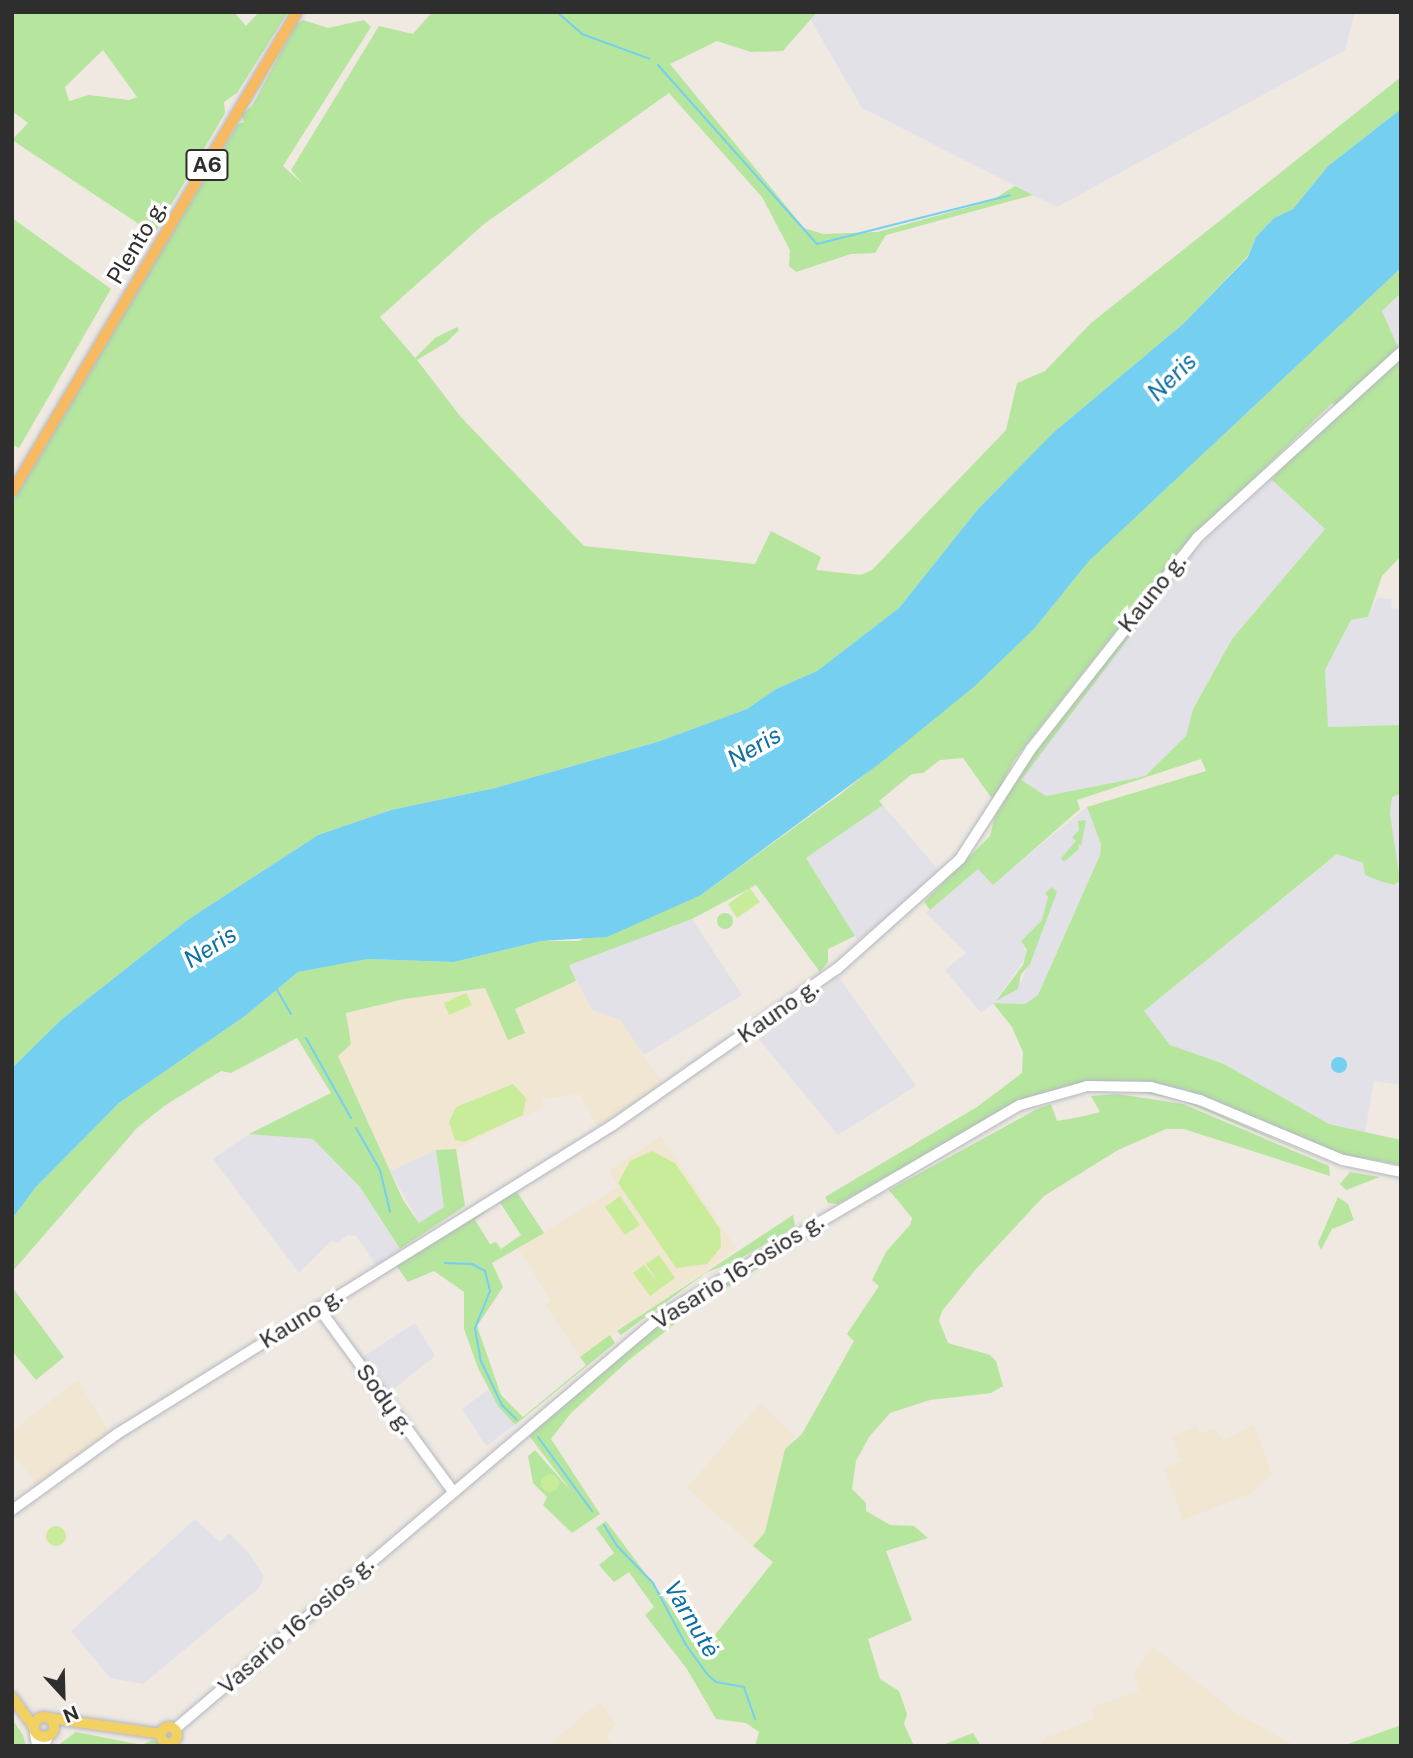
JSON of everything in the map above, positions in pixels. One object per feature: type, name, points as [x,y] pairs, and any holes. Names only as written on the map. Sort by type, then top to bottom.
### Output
[{"type":"highway","name":"Plento g.","points":[[12,492],[297,12]]},
{"type":"main road","name":"Kauno g.","points":[[12,1510],[117,1434],[667,1088],[837,969],[918,900],[972,844],[1015,771],[1181,555],[1271,466],[1401,352]]},
{"type":"main road","name":"Vasario 16-osios g.","points":[[176,1734],[452,1490],[614,1353],[695,1292],[1005,1112],[1051,1093],[1113,1084],[1170,1090],[1343,1160],[1401,1172]]},
{"type":"main road","name":"Sodų g.","points":[[318,1307],[452,1490]]},
{"type":"main road","points":[[13,1698],[45,1717],[161,1734],[166,1728],[188,1746]]},
{"type":"main road","points":[[13,1698],[34,1730],[37,1746]]},
{"type":"main road","points":[[34,1730],[45,1717]]},
{"type":"main road","points":[[45,1717],[48,1738]]},
{"type":"main road","points":[[48,1738],[78,1722]]},
{"type":"main road","points":[[34,1730],[48,1738]]},
{"type":"shaded area","points":[[817,12],[1355,12],[1345,50],[1057,207],[862,108],[809,17]]},
{"type":"shaded area","points":[[1401,293],[1401,354],[1382,311]]},
{"type":"shaded area","points":[[1271,479],[1325,529],[1232,639],[1193,708],[1186,736],[1145,776],[1046,796],[1020,780],[1182,563]]},
{"type":"shaded area","points":[[1377,598],[1392,599],[1391,609],[1401,608],[1401,725],[1327,727],[1325,670],[1351,620],[1368,617]]},
{"type":"shaded area","points":[[1401,794],[1401,1085],[1374,1081],[1365,1132],[1329,1124],[1224,1064],[1169,1045],[1144,1011],[1338,854],[1363,863],[1366,875],[1398,884],[1390,814],[1392,797]]},
{"type":"shaded area","points":[[883,805],[941,873],[858,941],[806,858]]},
{"type":"shaded area","points":[[1087,807],[1101,844],[1100,855],[1038,995],[1025,1004],[993,1003],[981,1013],[945,970],[966,953],[926,913],[979,868],[993,884]],"holes":[[[1057,892],[1021,982],[996,1000],[1027,956],[1021,941],[1042,920],[1048,897]]]},
{"type":"shaded area","points":[[692,919],[742,995],[644,1055],[620,1020],[592,1010],[568,965]]},
{"type":"shaded area","points":[[839,977],[916,1086],[838,1135],[757,1037]]},
{"type":"shaded area","points":[[576,981],[592,1010],[620,1020],[661,1081],[658,1089],[597,1127],[580,1094],[541,1099],[544,1107],[456,1149],[435,1150],[390,1171],[337,1056],[351,1044],[346,1013],[404,999],[485,988],[508,1040],[515,1009]]},
{"type":"shaded area","points":[[249,1134],[313,1139],[360,1187],[400,1250],[376,1265],[356,1236],[348,1235],[337,1243],[332,1240],[299,1273],[213,1159]]},
{"type":"shaded area","points":[[661,1136],[737,1249],[580,1357],[545,1305],[551,1300],[518,1248],[618,1187],[609,1170]]},
{"type":"shaded area","points":[[436,1150],[444,1207],[419,1223],[390,1171]]},
{"type":"shaded area","points":[[415,1323],[435,1356],[386,1395],[361,1358]]},
{"type":"shaded area","points":[[78,1380],[109,1432],[36,1485],[12,1451],[12,1431]]},
{"type":"shaded area","points":[[488,1390],[515,1425],[486,1446],[462,1409]]},
{"type":"shaded area","points":[[760,1403],[795,1436],[785,1449],[765,1532],[753,1546],[687,1488]]},
{"type":"shaded area","points":[[1254,1425],[1272,1474],[1251,1493],[1183,1520],[1164,1468],[1181,1461],[1172,1436],[1197,1426],[1200,1433],[1215,1428],[1223,1440]]},
{"type":"shaded area","points":[[195,1519],[220,1542],[229,1533],[248,1552],[264,1576],[259,1588],[143,1684],[110,1678],[71,1631]]},
{"type":"shaded area","points":[[1153,1647],[1236,1713],[1296,1746],[1040,1746],[1045,1738],[1094,1719],[1091,1708],[1139,1690],[1133,1673]]},
{"type":"shaded area","points":[[599,1702],[617,1724],[605,1736],[613,1746],[548,1746]]},
{"type":"green space","points":[[12,12],[234,12],[246,26],[259,12],[288,12],[237,93],[224,102],[225,113],[154,234],[12,140],[28,123],[12,111]],"holes":[[[103,50],[137,97],[129,100],[89,95],[69,101],[65,87]]]},
{"type":"green space","points":[[432,12],[817,12],[783,51],[751,52],[717,41],[670,64],[804,228],[823,234],[878,232],[991,201],[1015,186],[1033,195],[886,235],[875,253],[851,254],[796,272],[789,266],[790,250],[762,197],[669,93],[484,224],[380,317],[415,358],[435,338],[457,327],[459,330],[447,342],[417,360],[460,416],[584,546],[755,564],[771,531],[821,557],[816,570],[861,575],[872,570],[1006,430],[1017,383],[1045,371],[1091,323],[1401,77],[1401,109],[1328,166],[1293,209],[1274,218],[1256,237],[1248,256],[1183,324],[1054,432],[978,509],[899,608],[817,671],[776,689],[747,709],[657,742],[495,788],[391,810],[318,835],[189,919],[62,1019],[12,1068],[12,503],[238,124],[244,122],[241,115],[252,106],[296,24],[303,20],[328,28],[364,20],[371,27],[283,166],[303,184],[291,170],[379,26],[413,34]]},
{"type":"green space","points":[[12,218],[111,289],[19,448],[12,444]]},
{"type":"green space","points":[[1401,268],[1401,293],[1382,311],[1401,354],[1401,556],[1382,576],[1368,617],[1351,620],[1325,670],[1328,727],[1401,725],[1401,794],[1392,797],[1390,814],[1400,881],[1394,885],[1365,875],[1363,863],[1337,854],[1144,1011],[1170,1045],[1224,1064],[1329,1124],[1401,1140],[1401,1165],[1335,1153],[1186,1090],[1141,1081],[1099,1081],[1019,1101],[838,1204],[828,1203],[825,1197],[977,1107],[1022,1073],[1023,1052],[1012,1027],[993,1003],[1025,1004],[1038,995],[1100,855],[1101,844],[1087,807],[1206,771],[1201,759],[1077,800],[1080,809],[993,885],[978,869],[930,910],[924,902],[990,836],[994,819],[1022,770],[1141,611],[1146,615],[1021,780],[1046,796],[1145,776],[1186,736],[1193,709],[1232,639],[1325,529],[1271,479],[1339,411],[1332,403],[1179,551],[1015,759],[993,800],[963,758],[940,760],[923,773],[912,774],[879,801],[883,805],[806,858],[855,936],[828,949],[828,962],[820,972],[756,885],[692,919],[569,965],[576,981],[515,1009],[525,1033],[508,1040],[485,988],[404,999],[346,1013],[351,1044],[338,1056],[403,1200],[419,1223],[444,1207],[436,1150],[456,1149],[465,1206],[400,1249],[360,1187],[313,1139],[249,1134],[331,1093],[297,1038],[231,1073],[221,1071],[164,1106],[137,1128],[12,1272],[12,1219],[35,1188],[119,1103],[245,1016],[298,972],[368,959],[454,962],[541,941],[578,941],[701,895],[842,793],[975,686],[1034,629],[1089,561]]},
{"type":"green space","points":[[1086,820],[1081,846],[1078,844],[1079,849],[1064,862],[1061,858],[1076,841],[1072,837],[1079,830],[1078,821]]},
{"type":"green space","points":[[1052,887],[1057,892],[1030,964],[1021,974],[1018,989],[996,1001],[1023,965],[1027,950],[1021,941],[1042,920],[1048,897],[1045,893]]},
{"type":"green space","points":[[750,888],[760,902],[737,918],[728,904]]},
{"type":"green space","points":[[722,913],[728,913],[733,921],[731,927],[722,929],[717,924],[717,918]]},
{"type":"green space","points":[[466,993],[472,1005],[449,1015],[444,1003]]},
{"type":"green space","points":[[513,1084],[526,1098],[523,1115],[464,1142],[455,1140],[449,1122],[456,1107]]},
{"type":"green space","points":[[1133,1088],[1182,1098],[1331,1164],[1183,1101],[1140,1092],[1091,1092]]},
{"type":"green space","points":[[1118,1094],[1183,1104],[1329,1166],[1330,1176],[1184,1129],[1166,1129],[1118,1150],[1044,1196],[976,1269],[942,1311],[939,1321],[948,1343],[990,1355],[996,1361],[1003,1386],[991,1393],[930,1400],[890,1413],[869,1437],[856,1461],[852,1489],[866,1503],[866,1511],[890,1525],[914,1526],[928,1538],[886,1551],[912,1620],[868,1639],[880,1679],[899,1691],[907,1714],[904,1724],[914,1746],[755,1746],[759,1732],[746,1723],[716,1719],[687,1669],[645,1615],[654,1607],[629,1572],[614,1582],[599,1565],[614,1553],[596,1528],[606,1521],[703,1650],[773,1562],[753,1546],[765,1532],[785,1449],[802,1434],[854,1341],[847,1334],[879,1286],[872,1280],[886,1252],[910,1225],[912,1218],[889,1190],[1037,1109],[1051,1104],[1057,1121],[1080,1117],[1100,1112],[1091,1096]]},
{"type":"green space","points":[[652,1151],[675,1163],[720,1229],[721,1247],[707,1264],[676,1268],[618,1183],[630,1161]]},
{"type":"green space","points":[[1350,1172],[1380,1177],[1346,1190],[1340,1184]]},
{"type":"green space","points":[[515,1189],[544,1233],[492,1263],[503,1287],[477,1326],[501,1395],[523,1417],[586,1365],[580,1357],[610,1335],[615,1343],[515,1425],[498,1406],[478,1368],[464,1329],[464,1292],[434,1271],[408,1282],[395,1264]],"holes":[[[499,1201],[521,1235],[501,1249],[496,1242],[490,1244],[475,1220]]]},
{"type":"green space","points":[[620,1196],[640,1225],[625,1235],[605,1207]]},
{"type":"green space","points":[[1338,1197],[1348,1204],[1354,1220],[1332,1229],[1321,1250],[1318,1243]]},
{"type":"green space","points":[[793,1215],[795,1227],[732,1263],[707,1272],[621,1335],[617,1331]]},
{"type":"green space","points":[[659,1255],[675,1278],[650,1296],[633,1273],[644,1265],[660,1285],[646,1264]]},
{"type":"green space","points":[[759,1262],[762,1266],[700,1304],[629,1360],[571,1413],[551,1439],[600,1514],[572,1533],[543,1505],[547,1497],[533,1483],[528,1456],[535,1450],[572,1492],[527,1433],[668,1317]]},
{"type":"green space","points":[[12,1287],[64,1357],[36,1380],[12,1351]]},
{"type":"green space","points":[[550,1474],[556,1477],[559,1483],[556,1489],[550,1492],[544,1489],[541,1483],[544,1477]]},
{"type":"green space","points":[[56,1526],[63,1529],[66,1536],[63,1543],[56,1546],[49,1543],[46,1536],[49,1529]]},
{"type":"green space","points":[[12,1719],[23,1735],[26,1746],[12,1746]]},
{"type":"green space","points":[[1401,1725],[1401,1746],[1311,1746],[1348,1744]]},
{"type":"green space","points":[[76,1732],[142,1745],[152,1740],[168,1746],[57,1746]]},
{"type":"green space","points":[[973,1733],[981,1746],[940,1746]]},
{"type":"water","name":"Neris","points":[[1401,109],[1401,268],[1089,561],[1034,629],[975,686],[879,764],[701,895],[607,937],[541,941],[454,962],[368,959],[298,972],[245,1016],[119,1103],[35,1188],[12,1219],[12,1068],[62,1019],[189,919],[318,835],[391,810],[495,788],[657,742],[747,709],[776,689],[817,671],[899,608],[978,509],[1054,432],[1183,324],[1248,257],[1256,237],[1274,218],[1293,209],[1328,166]]},
{"type":"water","points":[[1339,1057],[1345,1059],[1345,1071],[1339,1073],[1333,1071],[1331,1065],[1333,1059]]},
{"type":"waterway","points":[[557,12],[582,34],[650,59]]},
{"type":"waterway","points":[[658,65],[817,244],[1010,195]]},
{"type":"waterway","name":"Varnutė","points":[[276,988],[291,1014]]},
{"type":"waterway","name":"Varnutė","points":[[306,1038],[351,1118]]},
{"type":"waterway","name":"Varnutė","points":[[356,1128],[380,1170],[390,1212]]},
{"type":"waterway","name":"Varnutė","points":[[445,1263],[472,1264],[485,1271],[490,1291],[475,1328],[481,1361],[502,1405],[517,1420]]},
{"type":"waterway","name":"Varnutė","points":[[538,1437],[592,1511]]},
{"type":"waterway","name":"Varnutė","points":[[604,1525],[617,1546],[653,1583],[686,1645],[708,1675],[716,1682],[744,1687],[755,1719]]}]
